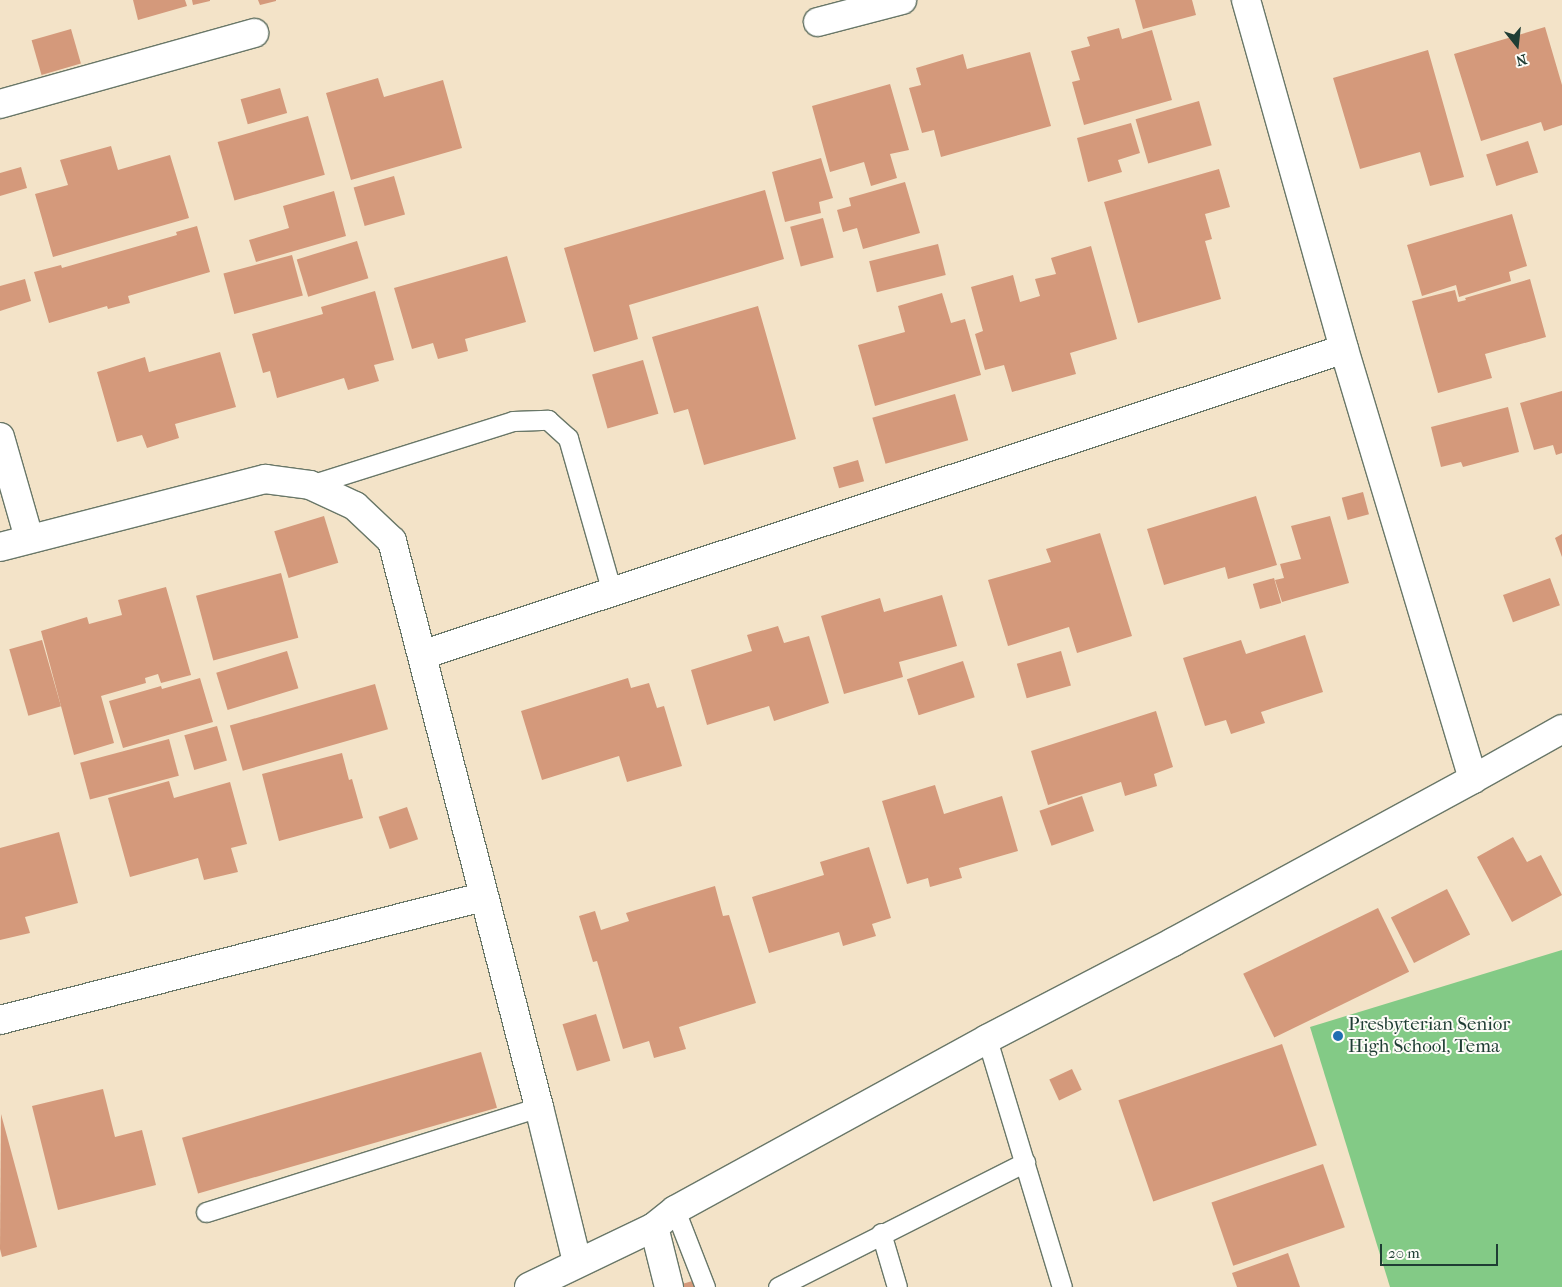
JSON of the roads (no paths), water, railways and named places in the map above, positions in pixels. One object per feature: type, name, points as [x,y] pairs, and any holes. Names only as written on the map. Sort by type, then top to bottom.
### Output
[{"type":"street","points":[[818,22],[902,0]]},
{"type":"street","points":[[1247,0],[1344,349],[1473,779]]},
{"type":"street","points":[[0,104],[254,33]]},
{"type":"street","points":[[422,654],[1344,349]]},
{"type":"street","points":[[0,437],[28,538]]},
{"type":"street","points":[[0,547],[28,538],[72,530],[265,479],[310,485],[355,506],[392,541],[577,1262]]},
{"type":"street","points":[[529,1287],[577,1262],[654,1227],[675,1210],[987,1039],[1172,942],[1562,729]]},
{"type":"street","points":[[0,1020],[484,896]]},
{"type":"street","points":[[654,1227],[669,1287]]},
{"type":"lane","points":[[310,485],[513,422],[548,420],[568,438],[612,592]]},
{"type":"lane","points":[[987,1039],[1062,1287]]},
{"type":"lane","points":[[206,1212],[539,1108]]},
{"type":"lane","points":[[778,1287],[881,1233],[1025,1162]]},
{"type":"lane","points":[[675,1210],[705,1287]]},
{"type":"lane","points":[[881,1233],[897,1287]]},
{"type":"place","name":"Presbyterian Senior High School, Tema","points":[[1338,1036]]}]
